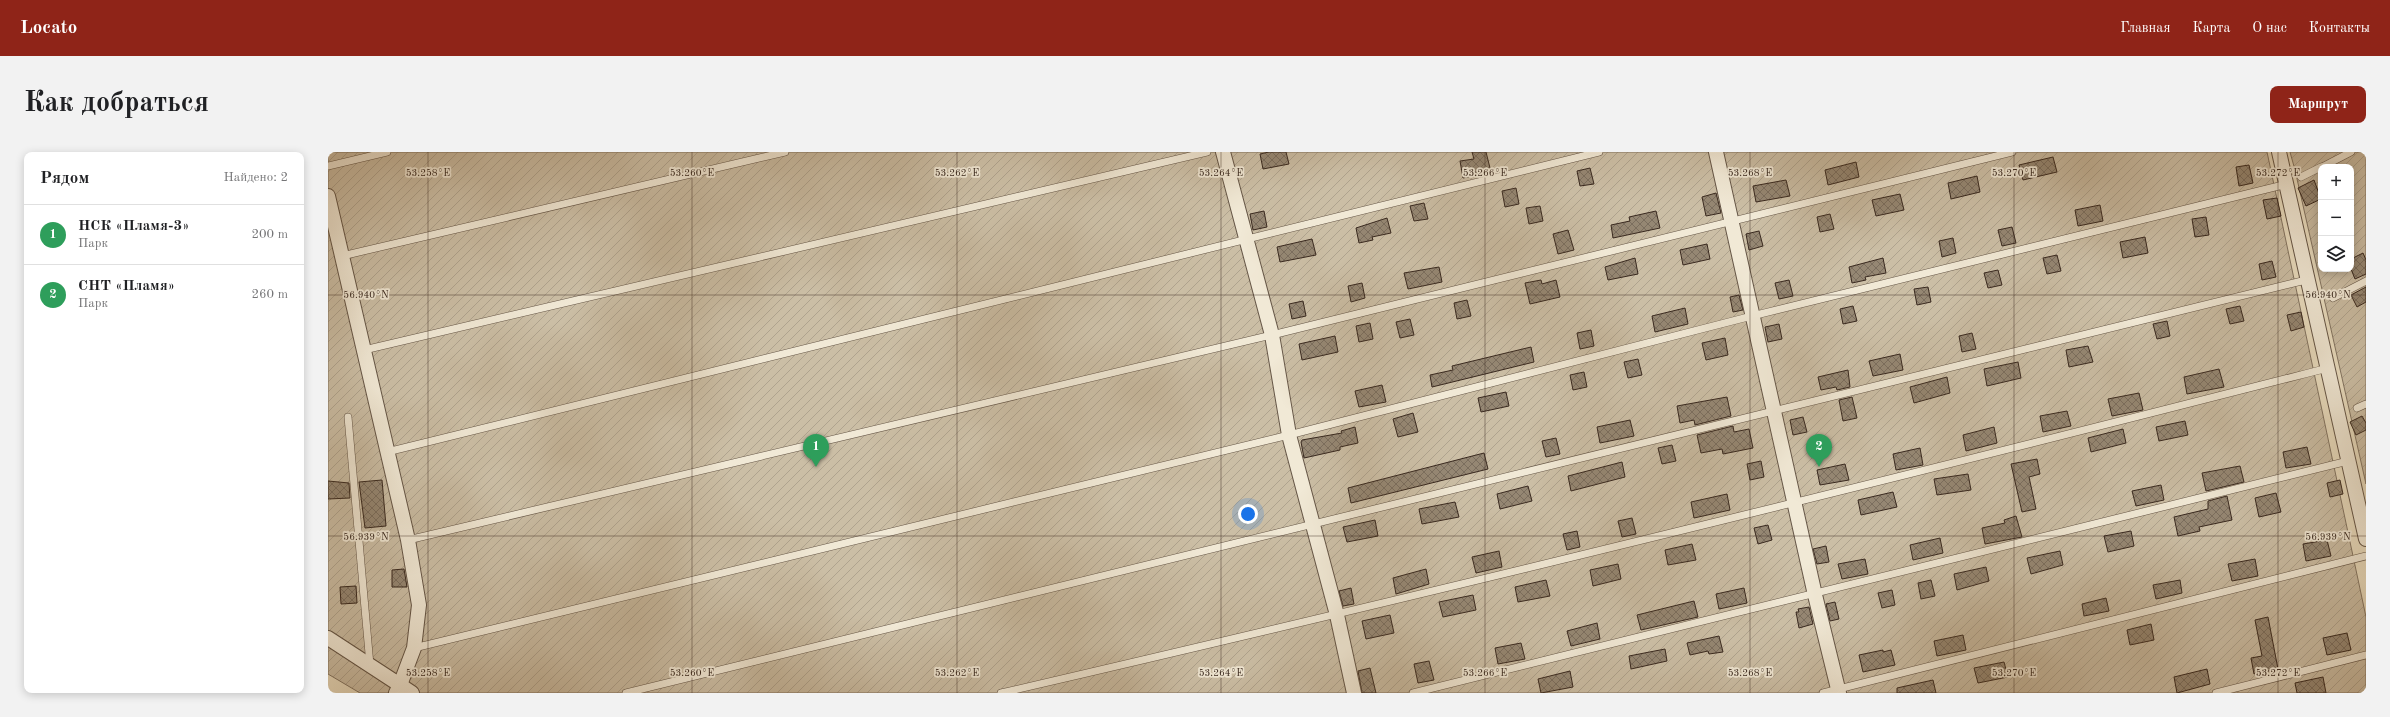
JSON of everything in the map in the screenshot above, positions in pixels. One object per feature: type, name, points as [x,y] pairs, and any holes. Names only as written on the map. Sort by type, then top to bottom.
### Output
[{"type":"street","points":[[1223,152],[1248,239],[1272,335],[1289,435],[1337,615],[1354,693]]},
{"type":"street","points":[[1716,152],[1733,222],[1752,316],[1815,595],[1838,691]]},
{"type":"street","points":[[2279,152],[2287,184],[2306,280],[2328,368],[2366,539]]},
{"type":"street","points":[[328,196],[408,540],[419,605],[414,648],[403,690],[370,665],[328,638]]},
{"type":"lane","points":[[328,166],[387,152]]},
{"type":"lane","points":[[342,256],[785,152]]},
{"type":"lane","points":[[364,350],[1207,152]]},
{"type":"lane","points":[[387,452],[1599,152]]},
{"type":"lane","points":[[408,540],[1272,335],[2012,152]]},
{"type":"lane","points":[[2327,164],[2352,152]]},
{"type":"lane","points":[[2301,177],[2318,168]]},
{"type":"lane","points":[[414,648],[1289,435],[1752,316],[2287,184]]},
{"type":"lane","points":[[626,693],[2306,280]]},
{"type":"lane","points":[[2333,298],[2366,281]]},
{"type":"lane","points":[[1001,693],[1337,615],[1795,504],[2328,368]]},
{"type":"lane","points":[[2357,408],[2366,404]]},
{"type":"lane","points":[[348,417],[370,665]]},
{"type":"lane","points":[[1414,693],[1815,595],[2348,461]]},
{"type":"lane","points":[[1823,693],[1838,691],[2366,556]]},
{"type":"lane","points":[[2216,693],[2366,656]]},
{"type":"shaded area","points":[[328,152],[2267,152],[2366,617],[2366,693],[360,693],[328,674]]},
{"type":"shaded area","points":[[2290,152],[2366,152],[2366,484],[2318,272],[2354,272],[2354,164],[2318,164],[2318,272]]},
{"type":"building","points":[[1269,152],[1286,152],[1289,164],[1263,169],[1260,154]]},
{"type":"building","points":[[1472,152],[1486,152],[1491,172],[1463,178],[1460,161],[1474,159]]},
{"type":"building","points":[[2053,157],[2057,172],[2023,180],[2019,165]]},
{"type":"building","points":[[1856,162],[1859,177],[1828,185],[1825,170]]},
{"type":"building","points":[[2249,165],[2253,183],[2239,186],[2236,167]]},
{"type":"building","points":[[1590,168],[1594,184],[1580,186],[1577,171]]},
{"type":"building","points":[[1977,176],[1980,192],[1951,199],[1948,183]]},
{"type":"building","points":[[1786,180],[1790,196],[1756,202],[1753,186]]},
{"type":"building","points":[[2314,180],[2318,191],[2318,200],[2306,206],[2298,188]]},
{"type":"building","points":[[1516,188],[1519,204],[1505,207],[1502,191]]},
{"type":"building","points":[[1716,193],[1721,213],[1706,216],[1702,197]]},
{"type":"building","points":[[1900,194],[1904,210],[1876,216],[1872,200]]},
{"type":"building","points":[[2277,198],[2281,216],[2267,219],[2263,200]]},
{"type":"building","points":[[1424,203],[1428,219],[1414,221],[1410,206]]},
{"type":"building","points":[[2100,205],[2103,221],[2078,226],[2075,210]]},
{"type":"building","points":[[1540,206],[1543,221],[1529,224],[1526,208]]},
{"type":"building","points":[[1264,211],[1267,227],[1253,230],[1250,214]]},
{"type":"building","points":[[1656,211],[1660,228],[1613,238],[1611,225],[1630,221],[1629,217]]},
{"type":"building","points":[[1830,214],[1834,229],[1820,232],[1817,217]]},
{"type":"building","points":[[2206,217],[2209,235],[2195,237],[2192,219]]},
{"type":"building","points":[[1387,218],[1391,233],[1372,237],[1373,240],[1359,243],[1356,228]]},
{"type":"building","points":[[2012,227],[2016,243],[2002,246],[1998,230]]},
{"type":"building","points":[[1568,230],[1574,250],[1558,254],[1553,234]]},
{"type":"building","points":[[1759,231],[1763,246],[1749,250],[1746,234]]},
{"type":"building","points":[[2145,237],[2148,253],[2123,258],[2120,242]]},
{"type":"building","points":[[1953,238],[1956,253],[1942,257],[1939,241]]},
{"type":"building","points":[[1312,239],[1316,255],[1280,262],[1277,247]]},
{"type":"building","points":[[1707,244],[1710,259],[1683,265],[1680,250]]},
{"type":"building","points":[[2363,253],[2366,260],[2366,274],[2355,279],[2352,272],[2354,272],[2354,258]]},
{"type":"building","points":[[2057,255],[2061,271],[2047,274],[2043,258]]},
{"type":"building","points":[[1635,258],[1638,274],[1608,280],[1605,267]]},
{"type":"building","points":[[1883,258],[1886,273],[1865,277],[1866,280],[1852,283],[1849,267]]},
{"type":"building","points":[[2272,261],[2276,277],[2262,280],[2259,264]]},
{"type":"building","points":[[1439,267],[1442,282],[1408,289],[1404,273]]},
{"type":"building","points":[[1998,270],[2002,285],[1988,288],[1984,273]]},
{"type":"building","points":[[1541,280],[1542,284],[1556,280],[1560,297],[1530,304],[1525,283]]},
{"type":"building","points":[[1789,280],[1793,296],[1779,299],[1775,283]]},
{"type":"building","points":[[1362,283],[1365,298],[1351,302],[1348,286]]},
{"type":"building","points":[[1928,287],[1931,302],[1917,305],[1914,289]]},
{"type":"building","points":[[2366,287],[2366,302],[2357,307],[2351,295]]},
{"type":"building","points":[[1739,295],[1743,310],[1733,312],[1730,297]]},
{"type":"building","points":[[1467,300],[1471,316],[1457,319],[1454,303]]},
{"type":"building","points":[[1303,301],[1306,316],[1292,319],[1289,304]]},
{"type":"building","points":[[1853,306],[1857,321],[1843,324],[1840,309]]},
{"type":"building","points":[[2240,306],[2244,321],[2230,324],[2226,309]]},
{"type":"building","points":[[1685,308],[1688,324],[1655,332],[1652,316]]},
{"type":"building","points":[[2301,312],[2304,327],[2291,331],[2287,315]]},
{"type":"building","points":[[1410,319],[1414,335],[1400,338],[1396,322]]},
{"type":"building","points":[[2167,321],[2170,336],[2157,339],[2153,324]]},
{"type":"building","points":[[1370,323],[1373,339],[1359,342],[1356,326]]},
{"type":"building","points":[[1779,324],[1782,339],[1768,342],[1765,327]]},
{"type":"building","points":[[1591,330],[1594,346],[1580,349],[1577,333]]},
{"type":"building","points":[[1972,333],[1976,349],[1962,352],[1959,336]]},
{"type":"building","points":[[1335,336],[1338,352],[1302,360],[1299,344]]},
{"type":"building","points":[[1725,338],[1728,355],[1706,360],[1702,343]]},
{"type":"building","points":[[2088,346],[2093,362],[2069,367],[2066,350]]},
{"type":"building","points":[[1531,347],[1534,362],[1432,387],[1430,375],[1453,370],[1452,366]]},
{"type":"building","points":[[1900,354],[1903,370],[1873,376],[1869,361]]},
{"type":"building","points":[[1638,359],[1642,375],[1628,378],[1624,362]]},
{"type":"building","points":[[2018,362],[2021,378],[1987,386],[1984,369]]},
{"type":"building","points":[[2219,369],[2224,387],[2187,394],[2184,377]]},
{"type":"building","points":[[1848,370],[1850,387],[1837,390],[1836,387],[1821,390],[1818,377]]},
{"type":"building","points":[[1584,372],[1587,387],[1573,390],[1570,375]]},
{"type":"building","points":[[1947,377],[1950,393],[1914,403],[1910,387]]},
{"type":"building","points":[[1382,385],[1386,402],[1359,407],[1355,391]]},
{"type":"building","points":[[1506,392],[1509,406],[1481,412],[1478,398]]},
{"type":"building","points":[[2139,393],[2143,410],[2112,416],[2108,399]]},
{"type":"building","points":[[1727,397],[1731,416],[1695,425],[1694,420],[1680,423],[1677,406]]},
{"type":"building","points":[[1852,397],[1857,418],[1843,421],[1839,400]]},
{"type":"building","points":[[2067,411],[2071,426],[2043,432],[2040,416]]},
{"type":"building","points":[[1413,413],[1418,432],[1398,437],[1393,419]]},
{"type":"building","points":[[2362,416],[2366,423],[2366,430],[2356,435],[2350,422]]},
{"type":"building","points":[[1803,417],[1807,432],[1793,435],[1790,420]]},
{"type":"building","points":[[1630,420],[1634,436],[1600,443],[1597,427]]},
{"type":"building","points":[[2185,421],[2188,435],[2159,441],[2156,427]]},
{"type":"building","points":[[1733,426],[1734,432],[1749,429],[1753,448],[1723,454],[1722,449],[1701,453],[1697,435]]},
{"type":"building","points":[[1355,427],[1358,443],[1340,447],[1340,450],[1304,458],[1301,442],[1302,440],[1342,433],[1341,431]]},
{"type":"building","points":[[1994,427],[1997,443],[1966,451],[1963,435]]},
{"type":"building","points":[[2123,429],[2126,443],[2091,452],[2088,438]]},
{"type":"building","points":[[1556,438],[1560,454],[1546,457],[1542,441]]},
{"type":"building","points":[[1672,445],[1676,461],[1662,464],[1658,448]]},
{"type":"building","points":[[2307,447],[2311,464],[2286,468],[2283,452]]},
{"type":"building","points":[[1920,448],[1923,465],[1896,470],[1893,454]]},
{"type":"building","points":[[1484,453],[1488,469],[1351,503],[1348,488]]},
{"type":"building","points":[[2037,459],[2040,474],[2029,477],[2036,509],[2022,512],[2011,464]]},
{"type":"building","points":[[1761,461],[1764,477],[1750,480],[1747,464]]},
{"type":"building","points":[[1622,462],[1625,477],[1571,491],[1568,476]]},
{"type":"building","points":[[1845,464],[1849,480],[1820,485],[1817,470]]},
{"type":"building","points":[[2240,466],[2244,482],[2206,491],[2202,473]]},
{"type":"building","points":[[1968,474],[1971,490],[1937,495],[1934,479]]},
{"type":"building","points":[[382,480],[386,526],[365,528],[359,482]]},
{"type":"building","points":[[2340,480],[2343,494],[2330,497],[2327,483]]},
{"type":"building","points":[[328,481],[349,483],[350,498],[328,499]]},
{"type":"building","points":[[2161,485],[2164,500],[2136,506],[2132,491]]},
{"type":"building","points":[[1528,486],[1532,501],[1500,509],[1497,494]]},
{"type":"building","points":[[1893,492],[1897,507],[1861,515],[1858,500]]},
{"type":"building","points":[[2276,493],[2281,512],[2259,517],[2255,498]]},
{"type":"building","points":[[1727,494],[1730,510],[1694,518],[1691,502]]},
{"type":"building","points":[[2227,496],[2232,520],[2199,527],[2200,531],[2178,536],[2174,517],[2208,509],[2208,501]]},
{"type":"building","points":[[1455,502],[1459,517],[1422,524],[1419,509]]},
{"type":"building","points":[[2016,516],[2022,537],[1985,544],[1982,528],[2005,523],[2004,520]]},
{"type":"building","points":[[1632,518],[1636,534],[1622,537],[1618,521]]},
{"type":"building","points":[[1375,520],[1378,536],[1347,542],[1343,527]]},
{"type":"building","points":[[1768,525],[1772,540],[1758,544],[1754,528]]},
{"type":"building","points":[[1577,531],[1580,547],[1567,550],[1563,534]]},
{"type":"building","points":[[2131,531],[2134,546],[2108,552],[2104,536]]},
{"type":"building","points":[[1940,538],[1943,553],[1913,560],[1910,545]]},
{"type":"building","points":[[2327,540],[2331,556],[2306,561],[2303,544]]},
{"type":"building","points":[[1692,544],[1696,560],[1668,565],[1665,550]]},
{"type":"building","points":[[1826,546],[1829,562],[1817,564],[1813,549]]},
{"type":"building","points":[[1499,551],[1502,567],[1476,573],[1472,557]]},
{"type":"building","points":[[2060,551],[2063,565],[2031,574],[2027,558]]},
{"type":"building","points":[[1865,559],[1868,574],[1842,579],[1838,564]]},
{"type":"building","points":[[2255,559],[2258,576],[2232,581],[2228,564]]},
{"type":"building","points":[[1618,564],[1621,579],[1593,586],[1590,570]]},
{"type":"building","points":[[1986,567],[1989,581],[1957,590],[1954,574]]},
{"type":"building","points":[[404,569],[407,587],[392,587],[392,570]]},
{"type":"building","points":[[1426,569],[1429,584],[1396,594],[1393,578]]},
{"type":"building","points":[[1546,580],[1550,596],[1518,602],[1515,587]]},
{"type":"building","points":[[1931,580],[1935,596],[1921,599],[1918,583]]},
{"type":"building","points":[[2180,580],[2182,593],[2156,599],[2153,585]]},
{"type":"building","points":[[356,586],[357,603],[341,604],[340,587]]},
{"type":"building","points":[[1351,588],[1354,604],[1343,606],[1339,591]]},
{"type":"building","points":[[1744,588],[1747,603],[1719,609],[1716,594]]},
{"type":"building","points":[[1892,590],[1895,605],[1882,608],[1878,593]]},
{"type":"building","points":[[1473,595],[1476,610],[1443,617],[1439,602]]},
{"type":"building","points":[[2106,598],[2109,611],[2084,616],[2082,604]]},
{"type":"building","points":[[1694,601],[1698,617],[1641,630],[1637,615]]},
{"type":"building","points":[[1835,602],[1839,619],[1830,621],[1826,604]]},
{"type":"building","points":[[1809,607],[1813,624],[1799,628],[1796,612],[1799,612],[1798,609]]},
{"type":"building","points":[[1390,615],[1394,633],[1366,639],[1362,621]]},
{"type":"building","points":[[2268,617],[2278,669],[2254,674],[2251,658],[2262,656],[2255,620]]},
{"type":"building","points":[[1597,623],[1600,639],[1571,646],[1567,631]]},
{"type":"building","points":[[2151,624],[2154,640],[2130,645],[2127,630]]},
{"type":"building","points":[[2347,633],[2351,650],[2327,655],[2323,638]]},
{"type":"building","points":[[1963,635],[1966,650],[1937,656],[1934,641]]},
{"type":"building","points":[[1719,636],[1723,652],[1709,654],[1708,651],[1690,655],[1687,643]]},
{"type":"building","points":[[1521,643],[1525,659],[1498,664],[1495,648]]},
{"type":"building","points":[[1665,649],[1667,661],[1631,669],[1629,656]]},
{"type":"building","points":[[1883,650],[1883,652],[1891,650],[1895,665],[1863,672],[1859,655]]},
{"type":"building","points":[[1429,661],[1434,680],[1418,683],[1414,664]]},
{"type":"building","points":[[2004,662],[2008,677],[1978,683],[1974,668]]},
{"type":"building","points":[[1370,668],[1376,693],[1362,693],[1358,671]]},
{"type":"building","points":[[2207,669],[2210,684],[2177,693],[2174,677]]},
{"type":"building","points":[[1570,671],[1573,687],[1541,693],[1538,679]]},
{"type":"building","points":[[2323,677],[2326,693],[2297,693],[2295,683]]},
{"type":"building","points":[[1933,680],[1936,693],[1897,693],[1897,688]]},
{"type":"place","name":"НСК «Пламя-3»","points":[[816,467]]},
{"type":"place","name":"СНТ «Пламя»","points":[[1819,467]]}]
